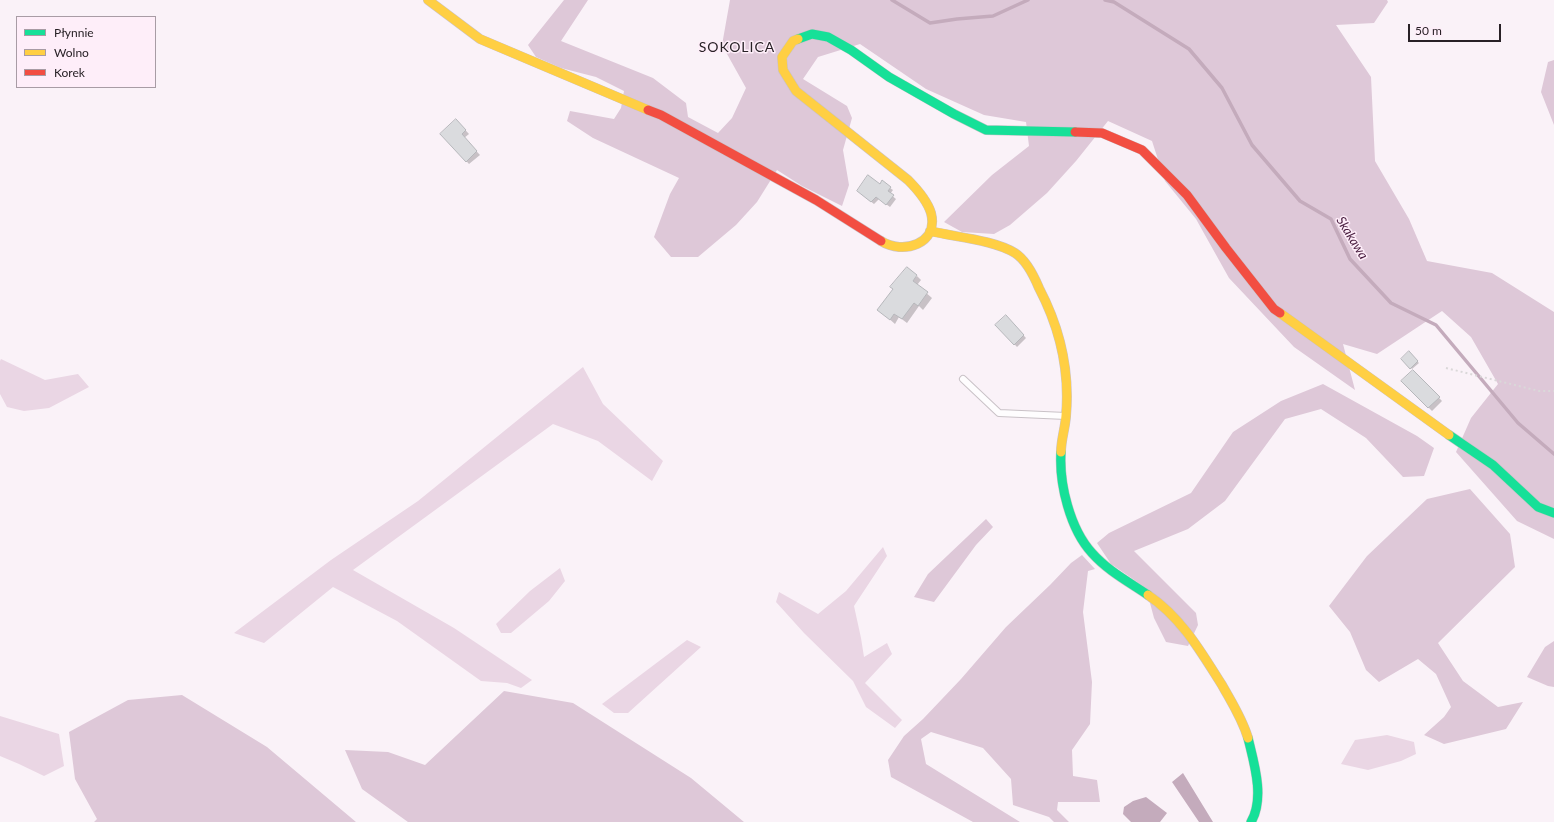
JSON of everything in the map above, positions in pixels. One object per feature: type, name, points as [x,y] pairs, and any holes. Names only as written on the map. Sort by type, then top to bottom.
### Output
[{"type":"street","points":[[428,0],[480,39],[661,116],[816,200],[884,243],[901,248],[910,248],[922,242],[930,232],[931,215],[927,203],[919,191],[908,180],[796,91],[783,70],[782,57],[793,41],[812,34],[828,37],[851,50],[889,77],[954,114],[986,130],[1102,133],[1142,150],[1186,195],[1274,309],[1315,340],[1493,465],[1538,507],[1554,513]]},
{"type":"street","points":[[930,232],[1002,247],[1016,254],[1031,272],[1045,300],[1058,336],[1066,368],[1066,416],[1061,445],[1064,492],[1072,516],[1084,543],[1094,556],[1107,567],[1131,582],[1163,606],[1185,628],[1206,658],[1241,718],[1248,743],[1258,792],[1256,813],[1251,822]]},
{"type":"lane","points":[[963,380],[999,413],[1066,416]]},
{"type":"path","points":[[1446,368],[1539,391],[1554,391]]},
{"type":"shaded area","points":[[564,0],[588,0],[561,41],[653,78],[686,103],[688,117],[718,133],[732,118],[746,88],[722,45],[730,0],[1387,0],[1388,2],[1374,23],[1336,25],[1371,77],[1375,161],[1409,219],[1427,261],[1492,273],[1554,312],[1554,539],[1517,521],[1456,452],[1471,418],[1498,384],[1471,337],[1442,311],[1377,354],[1343,344],[1355,390],[1294,347],[1229,278],[1196,219],[1165,181],[1152,141],[1108,121],[1076,161],[1047,193],[1010,225],[994,234],[962,232],[944,222],[992,175],[1029,146],[1026,122],[984,115],[926,89],[860,44],[818,57],[803,79],[847,106],[852,118],[843,150],[849,185],[842,206],[802,186],[777,170],[757,202],[736,225],[698,257],[671,257],[654,237],[670,194],[679,178],[593,138],[567,121],[570,111],[614,119],[621,108],[624,91],[596,77],[561,68],[536,57],[528,45]]},
{"type":"shaded area","points":[[1554,60],[1554,125],[1541,92],[1548,62]]},
{"type":"shaded area","points":[[1,359],[45,380],[78,374],[89,387],[49,408],[24,411],[7,407],[0,394]]},
{"type":"shaded area","points":[[583,367],[603,404],[663,461],[652,481],[598,441],[553,424],[353,570],[454,628],[532,680],[521,688],[507,683],[481,681],[397,621],[333,587],[264,643],[234,633],[331,560],[418,501]]},
{"type":"shaded area","points":[[1323,384],[1417,436],[1434,448],[1424,476],[1403,477],[1366,438],[1321,409],[1285,419],[1225,501],[1188,529],[1134,551],[1196,613],[1198,625],[1188,646],[1166,642],[1154,618],[1146,588],[1111,564],[1097,543],[1109,533],[1191,493],[1233,432],[1281,401]]},
{"type":"shaded area","points":[[1470,489],[1510,534],[1515,567],[1438,643],[1463,681],[1498,707],[1523,702],[1506,729],[1444,744],[1424,735],[1444,717],[1451,707],[1436,674],[1418,659],[1379,682],[1366,670],[1350,632],[1329,606],[1367,556],[1427,499]]},
{"type":"shaded area","points":[[986,519],[993,527],[976,545],[934,602],[914,597],[928,574]]},
{"type":"shaded area","points":[[883,547],[887,556],[854,606],[864,657],[887,643],[892,654],[865,683],[902,720],[895,728],[866,707],[853,681],[804,633],[776,602],[779,592],[818,614],[846,591]]},
{"type":"shaded area","points":[[1082,555],[1095,569],[1088,571],[1083,612],[1092,682],[1090,724],[1072,750],[1073,776],[1097,780],[1100,802],[1058,802],[1057,810],[1069,822],[1054,822],[1049,817],[1013,805],[1011,779],[983,748],[931,732],[921,739],[926,764],[1020,822],[973,822],[891,777],[888,760],[904,736],[923,719],[961,679],[1006,627],[1071,563]]},
{"type":"shaded area","points":[[560,568],[565,581],[549,601],[511,633],[501,633],[496,624],[530,591]]},
{"type":"shaded area","points":[[687,640],[701,647],[628,713],[614,713],[602,704]]},
{"type":"shaded area","points":[[1554,641],[1554,687],[1527,677],[1545,647]]},
{"type":"shaded area","points":[[504,691],[573,703],[691,778],[744,822],[408,822],[362,789],[345,750],[388,752],[425,765]]},
{"type":"shaded area","points":[[182,695],[267,747],[356,822],[94,822],[97,819],[75,779],[69,732],[128,700]]},
{"type":"shaded area","points":[[0,716],[59,734],[64,766],[44,776],[0,756]]},
{"type":"shaded area","points":[[1387,735],[1414,742],[1416,754],[1401,761],[1368,770],[1341,764],[1355,740]]},
{"type":"shaded area","points":[[1183,773],[1213,822],[1199,822],[1172,782]]},
{"type":"shaded area","points":[[1146,797],[1167,813],[1160,822],[1131,822],[1123,814],[1124,807],[1133,801]]},
{"type":"building","points":[[456,119],[466,130],[462,134],[477,151],[466,162],[440,134]]},
{"type":"building","points":[[868,175],[880,184],[882,180],[891,187],[888,191],[894,195],[886,205],[876,197],[871,202],[857,191]]},
{"type":"building","points":[[907,267],[917,275],[913,281],[928,292],[918,306],[914,303],[902,319],[894,314],[890,320],[877,310],[893,289],[890,287]]},
{"type":"building","points":[[1006,315],[1024,335],[1014,345],[995,325]]},
{"type":"building","points":[[1409,351],[1418,361],[1410,369],[1401,359]]},
{"type":"building","points":[[1413,370],[1440,397],[1428,408],[1401,381]]},
{"type":"waterway","name":"Skakawa","points":[[892,0],[930,23],[993,16],[1028,0]]},
{"type":"waterway","name":"Skakawa","points":[[1105,0],[1114,2],[1189,49],[1222,88],[1252,145],[1300,201],[1331,219],[1350,259],[1391,303],[1436,325],[1518,423],[1554,454]]},
{"type":"traffic: fast","points":[[798,39],[812,34],[828,37],[851,50],[889,77],[954,114],[986,130],[1075,132]]},
{"type":"traffic: fast","points":[[1449,435],[1493,465],[1538,507],[1554,513]]},
{"type":"traffic: fast","points":[[1061,452],[1064,492],[1072,519],[1084,543],[1105,565],[1148,595]]},
{"type":"traffic: fast","points":[[1248,738],[1258,791],[1255,813],[1251,822]]},
{"type":"traffic: slow","points":[[428,0],[480,39],[648,110]]},
{"type":"traffic: slow","points":[[798,39],[793,41],[782,57],[783,70],[796,91],[908,180],[915,187],[929,208],[932,224],[930,232],[917,244],[899,247],[881,241]]},
{"type":"traffic: slow","points":[[930,231],[985,242],[1015,253],[1023,260],[1035,278],[1053,319],[1065,366],[1067,399],[1061,452]]},
{"type":"traffic: slow","points":[[1280,313],[1449,435]]},
{"type":"traffic: slow","points":[[1148,595],[1171,614],[1190,636],[1233,704],[1248,738]]},
{"type":"traffic: jam","points":[[648,110],[661,115],[816,200],[881,241]]},
{"type":"traffic: jam","points":[[1075,132],[1102,133],[1142,150],[1187,195],[1274,309],[1280,313]]},
{"type":"district","name":"SOKOLICA","points":[[737,47]]}]
